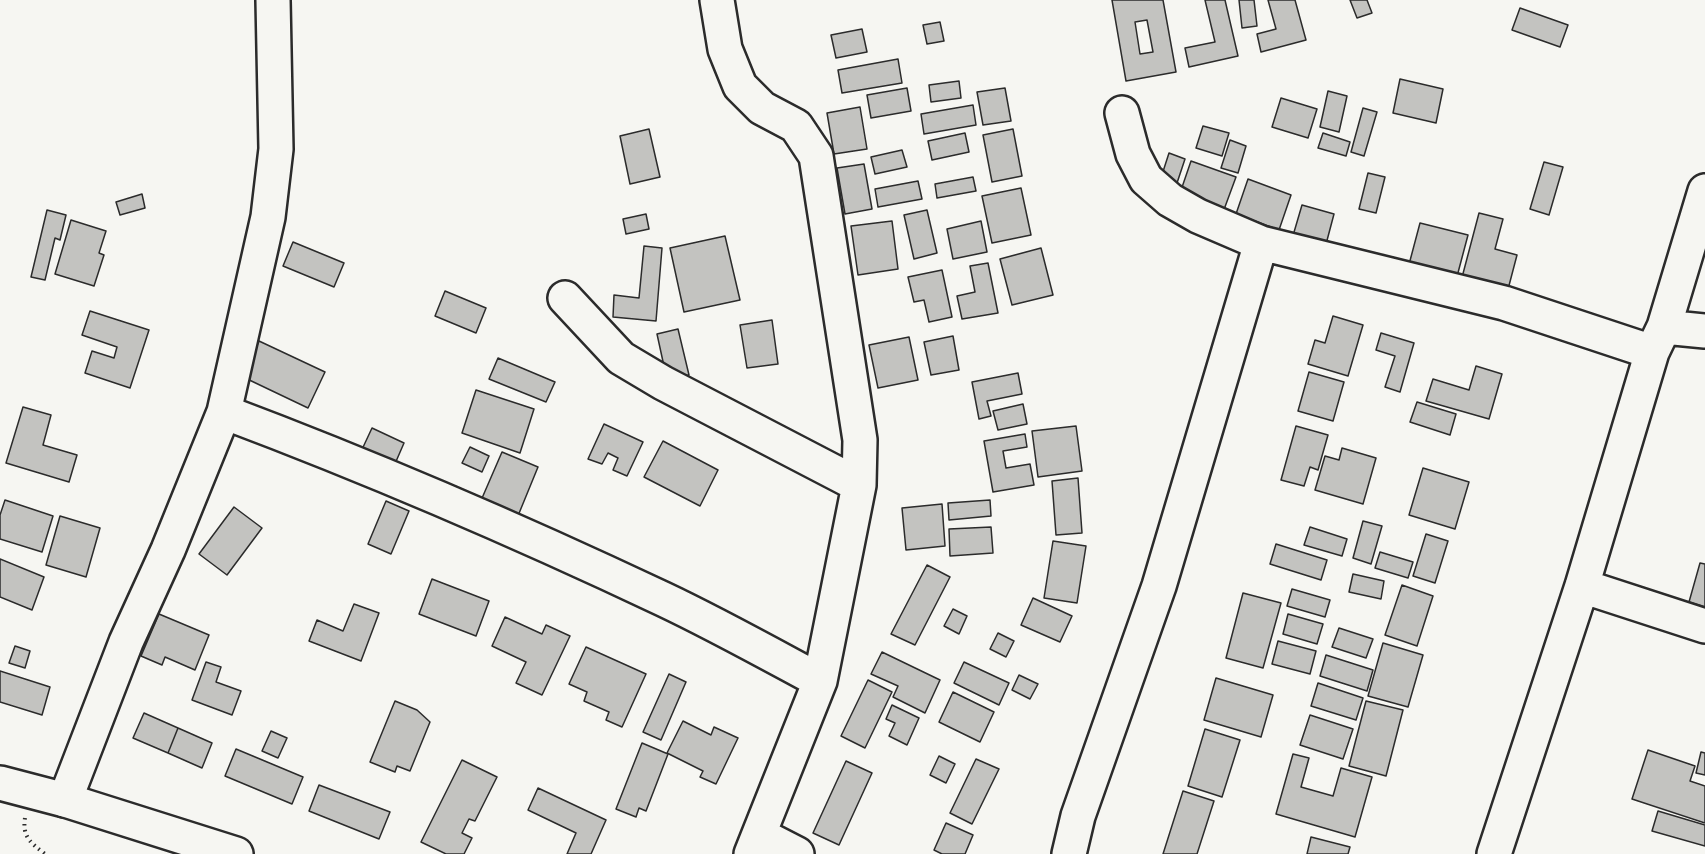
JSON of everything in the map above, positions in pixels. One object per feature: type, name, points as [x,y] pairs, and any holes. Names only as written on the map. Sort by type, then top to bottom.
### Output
[{"type":"street","points":[[50,796],[126,642],[168,550],[224,412],[268,217],[276,149],[273,0]]},
{"type":"street","points":[[717,0],[725,49],[740,86],[762,108],[796,126],[816,156],[860,440],[859,485],[820,681],[756,845],[797,854]]},
{"type":"street","points":[[1122,113],[1134,154],[1146,179],[1170,200],[1198,216],[1261,243],[1658,340],[1705,331]]},
{"type":"street","points":[[1494,854],[1582,586],[1705,191]]},
{"type":"street","points":[[1070,854],[1078,816],[1159,586],[1261,243]]},
{"type":"street","points":[[565,298],[621,358],[663,383],[859,485]]},
{"type":"street","points":[[224,412],[354,461],[496,523],[665,600],[820,681]]},
{"type":"street","points":[[1582,586],[1705,627]]},
{"type":"street","points":[[0,783],[50,796],[236,854]]},
{"type":"path","points":[[45,854],[28,841],[24,831],[50,796]]},
{"type":"building","points":[[1112,0],[1163,0],[1176,72],[1126,81]],"holes":[[[1147,20],[1153,52],[1140,54],[1135,22]]]},
{"type":"building","points":[[1205,0],[1225,0],[1238,56],[1189,67],[1185,48],[1215,42]]},
{"type":"building","points":[[1239,0],[1254,0],[1257,26],[1242,28]]},
{"type":"building","points":[[1268,0],[1295,0],[1306,40],[1261,52],[1257,34],[1276,29]]},
{"type":"building","points":[[1350,0],[1367,0],[1372,13],[1357,18]]},
{"type":"building","points":[[1520,8],[1568,25],[1560,47],[1512,30]]},
{"type":"building","points":[[940,22],[944,41],[927,44],[923,25]]},
{"type":"building","points":[[862,29],[867,52],[836,58],[831,35]]},
{"type":"building","points":[[898,59],[902,83],[842,93],[838,70]]},
{"type":"building","points":[[1400,79],[1443,89],[1436,123],[1393,113]]},
{"type":"building","points":[[959,81],[961,98],[931,102],[929,85]]},
{"type":"building","points":[[907,88],[911,111],[871,118],[867,95]]},
{"type":"building","points":[[1005,88],[1011,121],[983,125],[977,92]]},
{"type":"building","points":[[1328,91],[1347,96],[1339,132],[1320,127]]},
{"type":"building","points":[[1281,98],[1317,109],[1308,138],[1272,127]]},
{"type":"building","points":[[973,105],[976,125],[924,134],[921,114]]},
{"type":"building","points":[[860,107],[867,149],[834,154],[827,113]]},
{"type":"building","points":[[1363,108],[1377,112],[1364,156],[1351,152]]},
{"type":"building","points":[[1203,126],[1229,133],[1222,156],[1196,148]]},
{"type":"building","points":[[649,129],[660,177],[630,184],[620,136]]},
{"type":"building","points":[[1013,129],[1022,176],[992,182],[983,135]]},
{"type":"building","points":[[965,133],[969,152],[932,160],[928,141]]},
{"type":"building","points":[[1323,133],[1350,142],[1346,156],[1318,148]]},
{"type":"building","points":[[1230,140],[1246,146],[1238,173],[1221,168]]},
{"type":"building","points":[[902,150],[907,167],[875,174],[871,157]]},
{"type":"building","points":[[1169,153],[1185,159],[1175,189],[1159,184]]},
{"type":"building","points":[[1191,161],[1236,177],[1222,215],[1178,199]]},
{"type":"building","points":[[1544,162],[1563,167],[1549,215],[1530,209]]},
{"type":"building","points":[[864,164],[872,209],[845,214],[837,168]]},
{"type":"building","points":[[1368,173],[1385,177],[1376,213],[1359,209]]},
{"type":"building","points":[[973,177],[976,191],[937,198],[935,184]]},
{"type":"building","points":[[1248,179],[1291,195],[1279,230],[1236,214]]},
{"type":"building","points":[[918,181],[922,199],[878,207],[875,189]]},
{"type":"building","points":[[1021,188],[1031,235],[992,243],[982,196]]},
{"type":"building","points":[[142,194],[145,208],[120,215],[116,202]]},
{"type":"building","points":[[1302,205],[1334,214],[1325,248],[1292,239]]},
{"type":"building","points":[[47,210],[66,215],[60,240],[55,238],[45,280],[31,277]]},
{"type":"building","points":[[927,210],[937,253],[914,259],[904,215]]},
{"type":"building","points":[[1479,213],[1503,219],[1495,249],[1517,255],[1506,297],[1460,285]]},
{"type":"building","points":[[646,214],[649,229],[626,234],[623,219]]},
{"type":"building","points":[[71,220],[106,231],[99,253],[104,255],[94,286],[55,274]]},
{"type":"building","points":[[892,221],[898,269],[858,275],[851,226]]},
{"type":"building","points":[[981,221],[987,252],[953,259],[947,229]]},
{"type":"building","points":[[1420,223],[1468,235],[1455,284],[1407,272]]},
{"type":"building","points":[[725,236],[740,300],[684,312],[670,248]]},
{"type":"building","points":[[293,242],[344,263],[334,287],[283,266]]},
{"type":"building","points":[[644,246],[662,248],[656,321],[613,317],[614,295],[639,298]]},
{"type":"building","points":[[1041,248],[1053,295],[1012,305],[1000,259]]},
{"type":"building","points":[[988,263],[998,313],[962,319],[957,296],[975,292],[970,266]]},
{"type":"building","points":[[942,270],[952,317],[929,322],[924,300],[914,302],[908,277]]},
{"type":"building","points":[[445,291],[486,308],[476,333],[435,316]]},
{"type":"building","points":[[90,311],[149,330],[130,388],[85,373],[92,351],[114,358],[117,347],[82,335]]},
{"type":"building","points":[[1333,316],[1363,325],[1348,376],[1308,364],[1315,340],[1325,343]]},
{"type":"building","points":[[772,320],[778,364],[747,368],[740,325]]},
{"type":"building","points":[[678,329],[689,375],[667,380],[657,334]]},
{"type":"building","points":[[1381,333],[1414,343],[1400,392],[1385,387],[1395,356],[1376,350]]},
{"type":"building","points":[[953,336],[959,370],[931,375],[924,342]]},
{"type":"building","points":[[909,337],[918,380],[878,388],[869,345]]},
{"type":"building","points":[[259,341],[325,372],[308,408],[243,377]]},
{"type":"building","points":[[498,358],[555,382],[546,402],[489,379]]},
{"type":"building","points":[[1476,366],[1502,374],[1489,419],[1426,401],[1433,379],[1469,390]]},
{"type":"building","points":[[1309,372],[1344,382],[1333,421],[1298,411]]},
{"type":"building","points":[[1018,373],[1022,394],[987,401],[991,416],[979,419],[972,382]]},
{"type":"building","points":[[476,390],[534,409],[520,453],[462,433]]},
{"type":"building","points":[[1417,402],[1456,414],[1450,435],[1410,422]]},
{"type":"building","points":[[1023,404],[1027,424],[998,430],[993,411]]},
{"type":"building","points":[[23,407],[51,415],[43,445],[77,455],[69,482],[6,463]]},
{"type":"building","points":[[604,424],[643,442],[627,476],[613,470],[618,458],[608,453],[602,464],[588,459]]},
{"type":"building","points":[[1076,426],[1082,471],[1038,477],[1032,431]]},
{"type":"building","points":[[1296,426],[1328,435],[1318,470],[1310,467],[1304,486],[1281,480]]},
{"type":"building","points":[[372,428],[404,443],[391,473],[358,458]]},
{"type":"building","points":[[1025,434],[1027,447],[1003,451],[1006,468],[1030,464],[1034,485],[993,492],[984,441]]},
{"type":"building","points":[[663,441],[718,470],[700,506],[644,477]]},
{"type":"building","points":[[470,447],[489,456],[482,472],[462,463]]},
{"type":"building","points":[[1342,448],[1376,458],[1363,504],[1315,490],[1325,456],[1339,460]]},
{"type":"building","points":[[502,452],[538,467],[513,528],[476,512]]},
{"type":"building","points":[[1423,468],[1469,482],[1455,529],[1409,515]]},
{"type":"building","points":[[1078,478],[1082,533],[1056,535],[1052,481]]},
{"type":"building","points":[[5,500],[53,516],[42,552],[0,539],[0,515]]},
{"type":"building","points":[[990,500],[991,516],[949,520],[948,503]]},
{"type":"building","points":[[386,501],[409,511],[391,554],[368,544]]},
{"type":"building","points":[[942,504],[945,546],[906,550],[902,508]]},
{"type":"building","points":[[234,507],[262,528],[227,575],[199,554]]},
{"type":"building","points":[[60,516],[100,528],[86,577],[46,565]]},
{"type":"building","points":[[1363,521],[1382,526],[1371,564],[1353,558]]},
{"type":"building","points":[[991,527],[993,553],[950,556],[949,529]]},
{"type":"building","points":[[1310,527],[1347,539],[1342,556],[1304,545]]},
{"type":"building","points":[[1426,534],[1448,541],[1435,583],[1413,576]]},
{"type":"building","points":[[1053,541],[1086,546],[1077,603],[1044,598]]},
{"type":"building","points":[[1276,544],[1327,560],[1321,580],[1270,564]]},
{"type":"building","points":[[1380,552],[1413,562],[1408,578],[1375,568]]},
{"type":"building","points":[[0,559],[44,577],[32,610],[0,597]]},
{"type":"building","points":[[1700,563],[1705,564],[1705,607],[1689,602]]},
{"type":"building","points":[[927,565],[950,577],[915,645],[891,634]]},
{"type":"building","points":[[1353,574],[1384,581],[1381,599],[1349,592]]},
{"type":"building","points":[[432,579],[489,601],[476,636],[419,614]]},
{"type":"building","points":[[1402,585],[1433,596],[1417,646],[1385,635]]},
{"type":"building","points":[[1292,589],[1330,600],[1325,617],[1287,606]]},
{"type":"building","points":[[1243,593],[1281,603],[1263,668],[1226,658]]},
{"type":"building","points":[[1033,598],[1072,616],[1060,642],[1021,625]]},
{"type":"building","points":[[354,604],[379,613],[361,661],[309,641],[317,620],[343,631]]},
{"type":"building","points":[[953,609],[967,616],[959,634],[944,626]]},
{"type":"building","points":[[159,614],[209,635],[195,670],[165,657],[162,665],[141,656]]},
{"type":"building","points":[[1288,614],[1323,624],[1317,644],[1283,634]]},
{"type":"building","points":[[505,617],[542,634],[546,625],[570,636],[542,695],[516,683],[526,662],[492,646]]},
{"type":"building","points":[[1339,628],[1373,639],[1366,658],[1332,647]]},
{"type":"building","points":[[998,633],[1014,641],[1006,657],[990,649]]},
{"type":"building","points":[[1278,641],[1316,651],[1310,674],[1272,664]]},
{"type":"building","points":[[1383,643],[1423,655],[1408,707],[1368,696]]},
{"type":"building","points":[[15,646],[30,651],[25,668],[9,663]]},
{"type":"building","points":[[586,647],[646,674],[622,727],[606,720],[609,712],[584,701],[587,692],[569,684]]},
{"type":"building","points":[[882,652],[940,680],[925,713],[893,697],[898,686],[871,674]]},
{"type":"building","points":[[1326,655],[1373,670],[1367,691],[1320,676]]},
{"type":"building","points":[[206,662],[221,667],[216,682],[241,691],[232,715],[192,700]]},
{"type":"building","points":[[964,662],[1009,683],[999,705],[954,683]]},
{"type":"building","points":[[0,671],[50,687],[42,715],[0,702]]},
{"type":"building","points":[[669,674],[686,682],[661,740],[643,732]]},
{"type":"building","points":[[1019,675],[1038,684],[1030,699],[1012,690]]},
{"type":"building","points":[[1216,678],[1273,695],[1261,737],[1204,720]]},
{"type":"building","points":[[868,680],[892,692],[865,748],[841,736]]},
{"type":"building","points":[[1318,683],[1363,698],[1356,720],[1311,706]]},
{"type":"building","points":[[953,692],[994,712],[980,742],[939,722]]},
{"type":"building","points":[[395,701],[417,710],[430,722],[410,771],[397,766],[395,772],[370,762]]},
{"type":"building","points":[[1366,701],[1403,710],[1386,776],[1349,766]]},
{"type":"building","points":[[892,705],[919,718],[907,745],[889,736],[895,723],[886,719]]},
{"type":"building","points":[[144,713],[178,728],[168,753],[133,738]]},
{"type":"building","points":[[1310,715],[1353,729],[1343,759],[1300,745]]},
{"type":"building","points":[[683,721],[711,735],[714,727],[738,738],[716,784],[700,777],[703,771],[667,753]]},
{"type":"building","points":[[178,728],[212,743],[202,768],[168,753]]},
{"type":"building","points":[[1205,729],[1240,740],[1222,797],[1188,786]]},
{"type":"building","points":[[271,731],[287,738],[278,758],[262,751]]},
{"type":"building","points":[[642,743],[668,754],[646,811],[639,808],[636,817],[616,809]]},
{"type":"building","points":[[236,749],[303,777],[292,804],[225,776]]},
{"type":"building","points":[[1648,750],[1695,766],[1690,781],[1705,786],[1705,823],[1632,799]]},
{"type":"building","points":[[1701,752],[1705,753],[1705,775],[1696,773]]},
{"type":"building","points":[[1293,754],[1309,758],[1301,787],[1333,796],[1341,768],[1372,777],[1355,837],[1276,814]]},
{"type":"building","points":[[939,756],[955,764],[946,783],[930,775]]},
{"type":"building","points":[[976,759],[999,769],[972,824],[950,813]]},
{"type":"building","points":[[462,760],[497,777],[475,821],[469,819],[462,833],[472,838],[464,854],[446,854],[421,842]]},
{"type":"building","points":[[846,761],[872,773],[839,845],[813,833]]},
{"type":"building","points":[[319,785],[390,812],[379,839],[309,811]]},
{"type":"building","points":[[538,788],[606,820],[591,854],[567,854],[576,833],[528,810]]},
{"type":"building","points":[[1183,791],[1214,801],[1197,854],[1163,854]]},
{"type":"building","points":[[1658,811],[1705,825],[1705,846],[1652,831]]},
{"type":"building","points":[[946,823],[973,835],[965,854],[942,854],[934,850]]},
{"type":"building","points":[[1311,837],[1350,847],[1348,854],[1307,854]]}]
